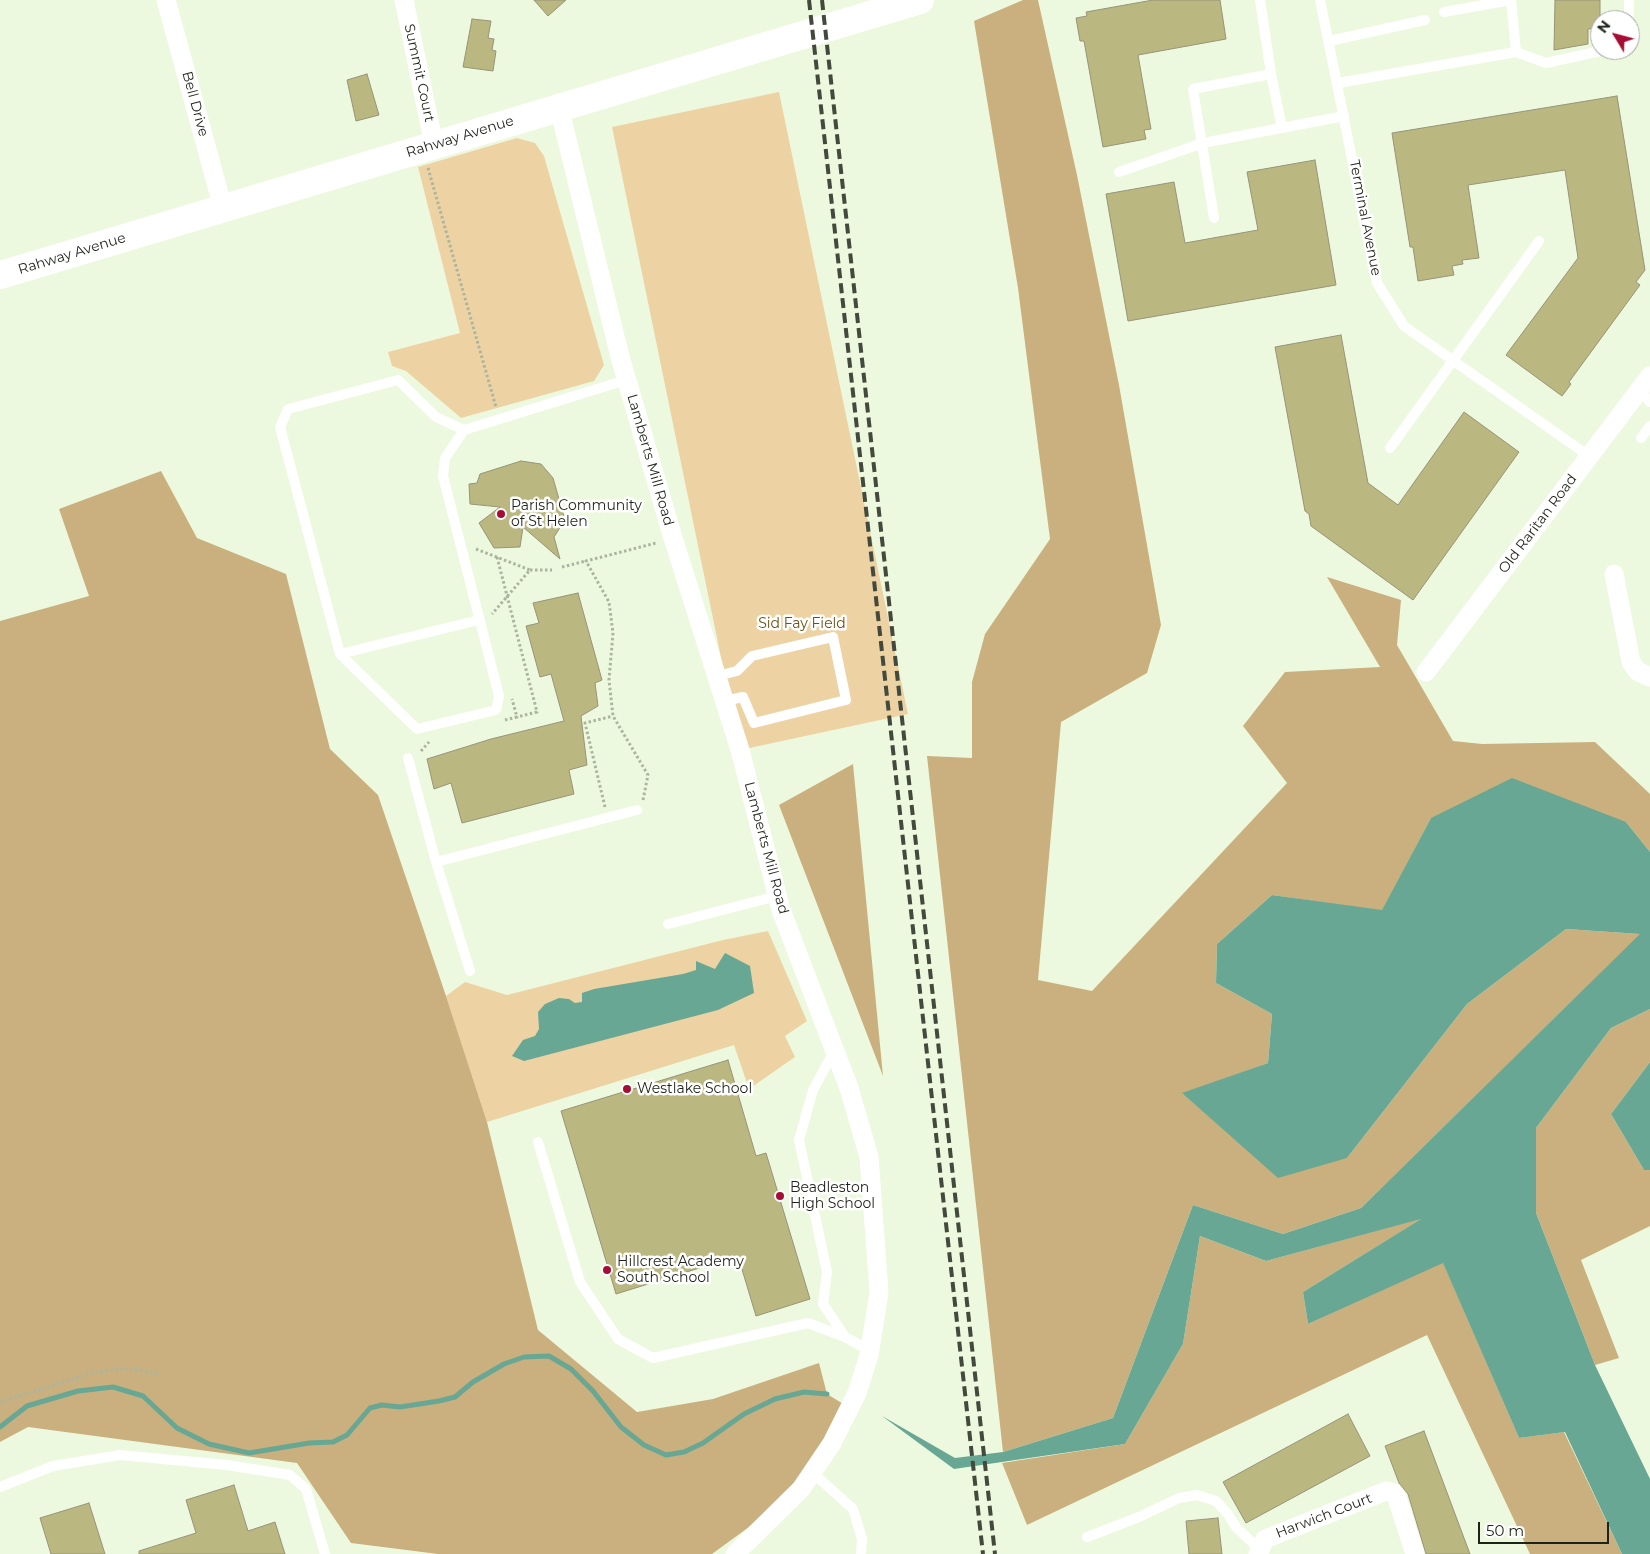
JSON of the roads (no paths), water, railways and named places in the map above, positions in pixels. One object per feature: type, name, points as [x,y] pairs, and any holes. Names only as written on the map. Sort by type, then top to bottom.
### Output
[{"type":"street","name":"Bell Drive","points":[[166,0],[223,208]]},
{"type":"street","name":"Summit Court","points":[[404,0],[428,147]]},
{"type":"street","name":"Rahway Avenue","points":[[0,275],[920,0]]},
{"type":"street","name":"Lamberts Mill Road","points":[[559,107],[626,380],[673,538],[740,750],[777,896],[849,1088],[869,1157],[880,1274],[879,1292],[869,1350],[857,1393],[832,1443],[801,1489],[735,1554]]},
{"type":"street","name":"Old Raritan Road","points":[[1426,672],[1589,456],[1646,389]]},
{"type":"street","points":[[1614,574],[1631,662],[1638,671],[1650,678]]},
{"type":"street","name":"Harwich Court","points":[[1258,1551],[1265,1539],[1386,1491],[1394,1493],[1397,1498],[1415,1554]]},
{"type":"lane","points":[[1260,0],[1271,74],[1282,128]]},
{"type":"lane","name":"Terminal Avenue","points":[[1320,0],[1377,283],[1404,326],[1589,456]]},
{"type":"lane","points":[[1444,12],[1511,0],[1516,52]]},
{"type":"lane","points":[[1329,41],[1425,20]]},
{"type":"lane","points":[[1338,83],[1516,52],[1546,63],[1590,53]]},
{"type":"lane","points":[[1214,218],[1193,89],[1271,74]]},
{"type":"lane","points":[[1119,172],[1203,143],[1344,116]]},
{"type":"lane","points":[[1390,448],[1539,240]]},
{"type":"lane","points":[[464,430],[436,417],[398,380],[288,409],[280,426],[340,654],[417,729],[496,710],[499,696],[443,476],[445,458],[464,430],[626,380]]},
{"type":"lane","points":[[1641,438],[1650,426]]},
{"type":"lane","points":[[340,654],[479,620]]},
{"type":"lane","points":[[717,676],[737,671],[752,656],[832,637],[846,700],[754,723],[743,697],[724,701]]},
{"type":"lane","points":[[408,758],[436,862],[470,972]]},
{"type":"lane","points":[[436,862],[636,806]]},
{"type":"lane","points":[[668,924],[777,896]]},
{"type":"lane","points":[[834,1051],[813,1090],[799,1140],[827,1272],[824,1304],[845,1337]]},
{"type":"lane","points":[[538,1142],[580,1282],[618,1339],[654,1358],[808,1323],[845,1337],[869,1350]]},
{"type":"lane","points":[[0,1487],[54,1466],[120,1455],[227,1465],[290,1475],[306,1488],[325,1554]]},
{"type":"lane","points":[[812,1473],[853,1509],[862,1539],[861,1554]]},
{"type":"lane","points":[[1087,1537],[1139,1517],[1179,1498],[1197,1495],[1216,1501],[1258,1551]]},
{"type":"water","points":[[1512,778],[1626,822],[1650,852],[1650,1009],[1611,1028],[1536,1128],[1536,1213],[1595,1365],[1650,1479],[1650,1554],[1622,1554],[1565,1432],[1519,1438],[1443,1263],[1308,1324],[1303,1292],[1421,1219],[1266,1261],[1200,1236],[1183,1344],[1125,1444],[954,1469],[882,1416],[955,1458],[1003,1452],[1113,1418],[1193,1205],[1283,1234],[1361,1208],[1640,934],[1566,929],[1467,1004],[1347,1158],[1278,1178],[1182,1093],[1268,1063],[1272,1014],[1216,983],[1217,944],[1272,895],[1382,910],[1431,818]]},
{"type":"water","points":[[725,953],[750,966],[754,993],[718,1010],[524,1061],[512,1056],[523,1040],[535,1036],[539,1029],[538,1012],[545,1004],[559,998],[569,999],[575,1003],[582,1002],[582,993],[594,989],[683,974],[696,970],[696,961],[715,969]]},
{"type":"water","points":[[1650,1062],[1650,1170],[1644,1170],[1611,1114]]},
{"type":"waterway","points":[[0,1427],[27,1406],[78,1391],[113,1387],[143,1396],[177,1428],[209,1444],[249,1453],[309,1443],[333,1442],[347,1435],[370,1408],[382,1405],[400,1407],[455,1397],[473,1382],[504,1364],[524,1357],[549,1356],[571,1369],[593,1391],[621,1427],[644,1445],[666,1455],[684,1452],[703,1443],[744,1414],[775,1399],[804,1392],[827,1394]]},
{"type":"railway","points":[[809,0],[983,1554]]},
{"type":"railway","points":[[822,0],[995,1554]]},
{"type":"place","name":"Parish Community of St Helen","points":[[501,514]]},
{"type":"place","name":"Westlake School","points":[[627,1089]]},
{"type":"place","name":"Beadleston High School","points":[[780,1196]]},
{"type":"place","name":"Hillcrest Academy South School","points":[[607,1270]]},
{"type":"park label","name":"Sid Fay Field","points":[[802,624]]}]
